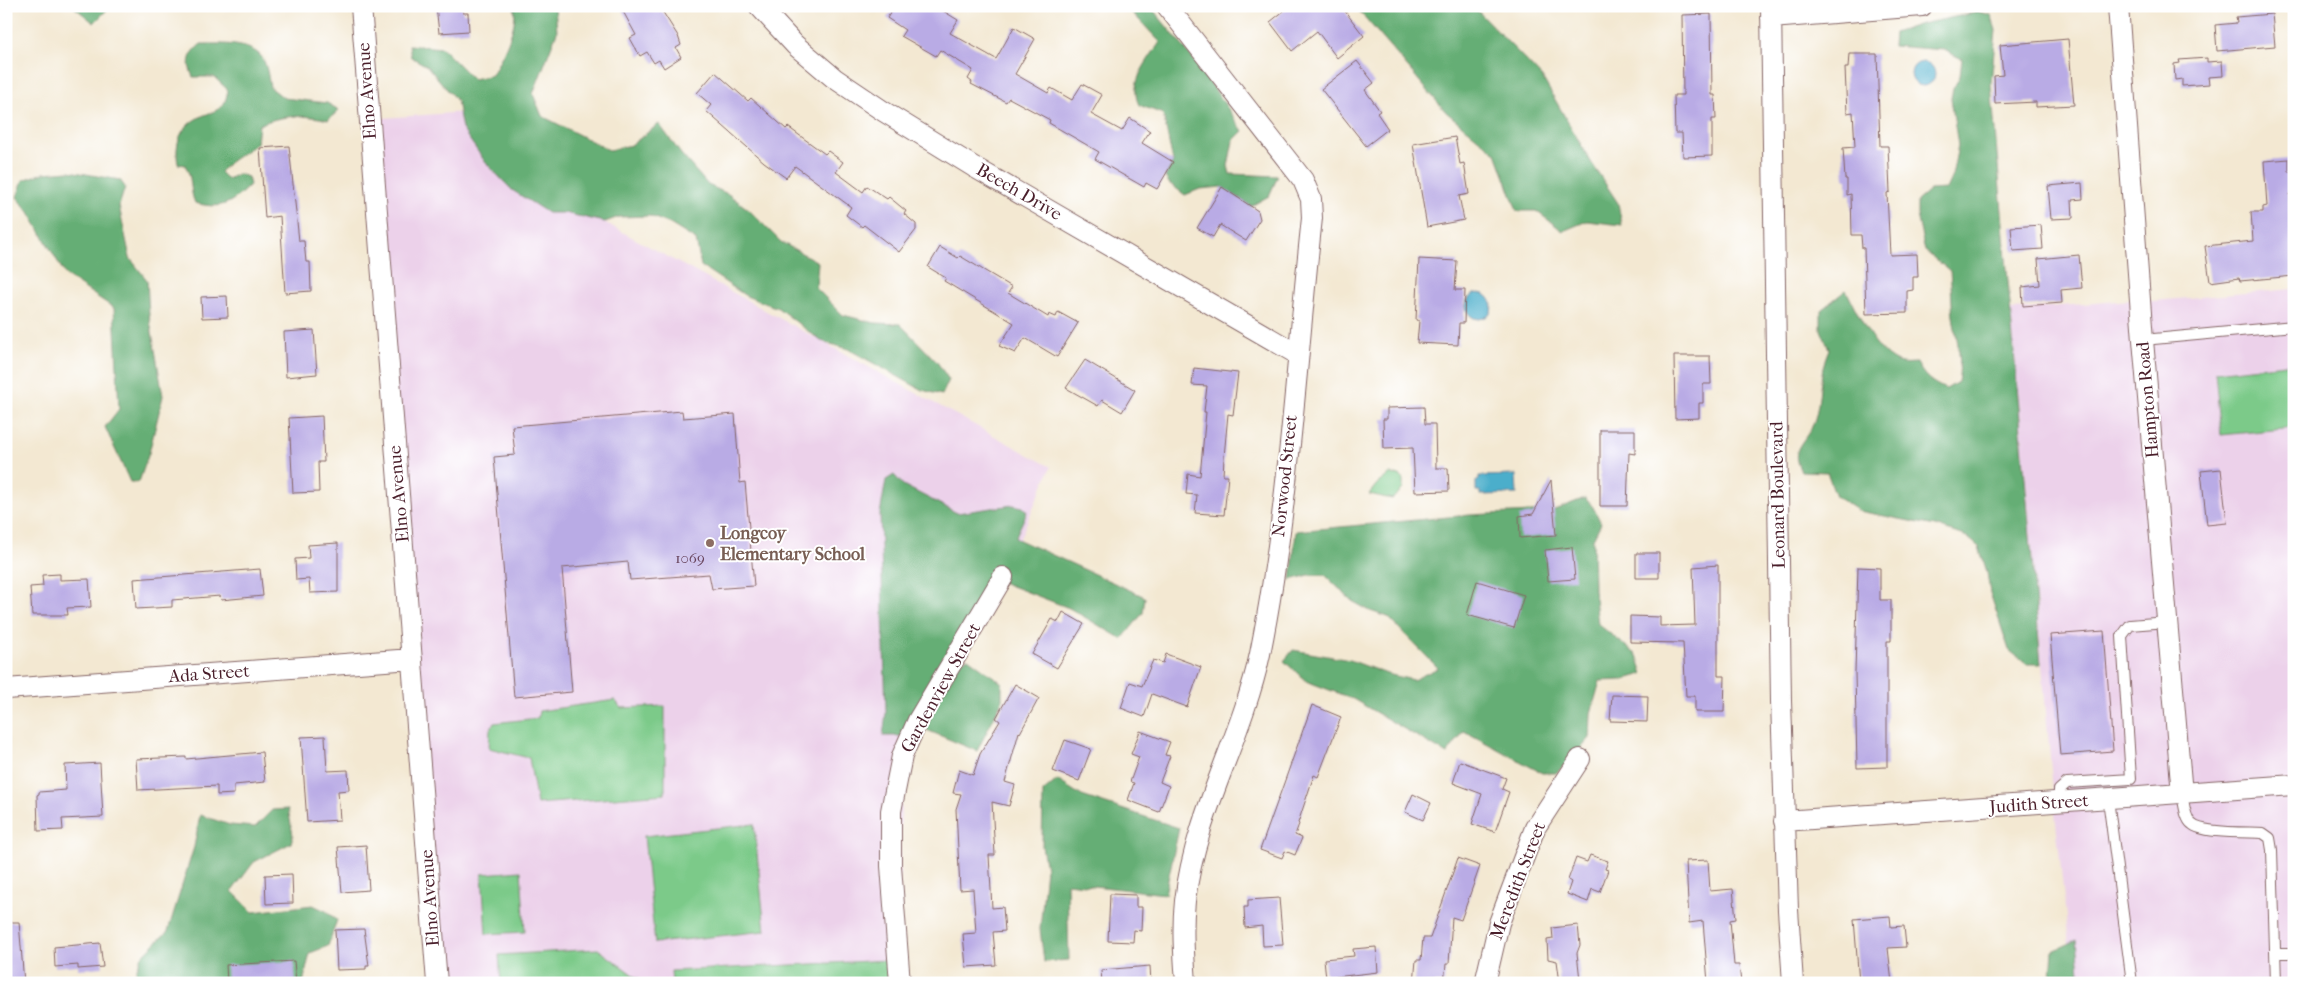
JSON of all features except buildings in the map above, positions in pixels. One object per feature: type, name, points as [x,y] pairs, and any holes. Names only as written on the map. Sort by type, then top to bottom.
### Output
[{"type":"street","name":"Elno Avenue","points":[[361,6],[436,983]]},
{"type":"street","name":"Beech Drive","points":[[759,6],[795,45],[834,78],[883,111],[1297,354]]},
{"type":"street","name":"Norwood Street","points":[[1167,6],[1303,180],[1311,199],[1312,218],[1283,506],[1260,653],[1249,697],[1200,834],[1185,900],[1184,949],[1186,983]]},
{"type":"street","points":[[1771,12],[1922,6]]},
{"type":"street","name":"Hampton Road","points":[[2118,6],[2143,340],[2182,794]]},
{"type":"street","name":"Leonard Boulevard","points":[[1771,12],[1784,821],[1793,983]]},
{"type":"street","name":"Gardenview Street","points":[[900,983],[891,866],[891,811],[902,756],[918,720],[1002,577]]},
{"type":"street","name":"Ada Street","points":[[6,689],[412,659]]},
{"type":"street","name":"Meredith Street","points":[[1485,983],[1499,923],[1535,828],[1580,759]]},
{"type":"street","name":"Judith Street","points":[[1784,821],[2108,799],[2132,788],[2182,794],[2294,785]]},
{"type":"lane","points":[[2143,340],[2294,326]]},
{"type":"lane","points":[[2059,802],[2059,790],[2067,783],[2132,788],[2122,636],[2130,625],[2167,622]]},
{"type":"lane","points":[[2182,794],[2189,821],[2193,826],[2203,829],[2263,833],[2270,838],[2277,953],[2276,983]]},
{"type":"lane","points":[[2108,799],[2132,983]]},
{"type":"lane","points":[[2277,953],[2294,953]]},
{"type":"shaded area","name":"Longcoy Elementary School","points":[[466,112],[522,177],[1051,467],[1003,577],[902,756],[898,960],[671,971],[672,983],[437,983],[369,119]]},
{"type":"shaded area","points":[[2294,289],[2294,983],[2073,983],[2054,803],[2011,310],[2131,300],[2153,301]]},
{"type":"green space","points":[[73,6],[106,6],[107,10],[94,23]]},
{"type":"green space","points":[[514,6],[555,6],[557,32],[533,94],[542,116],[609,150],[631,145],[659,124],[681,154],[708,185],[728,194],[748,209],[781,242],[818,262],[816,288],[843,315],[875,323],[900,324],[937,362],[949,380],[942,395],[922,390],[848,349],[821,341],[778,308],[746,296],[701,266],[696,240],[670,224],[650,216],[619,217],[605,222],[564,213],[548,213],[512,190],[486,163],[462,129],[457,101],[427,66],[411,57],[409,45],[442,48],[473,79],[492,75],[512,32],[515,14]]},
{"type":"green space","points":[[1126,6],[1150,6],[1199,66],[1243,131],[1233,141],[1228,166],[1230,174],[1278,176],[1269,196],[1251,206],[1222,187],[1200,189],[1185,195],[1169,183],[1165,177],[1173,162],[1163,114],[1139,105],[1136,96],[1136,88],[1141,72],[1160,42]]},
{"type":"green space","points":[[1355,6],[1473,6],[1542,77],[1591,162],[1618,203],[1622,225],[1587,221],[1563,231],[1536,211],[1517,211],[1496,153],[1446,112]]},
{"type":"green space","points":[[1979,12],[1991,15],[1996,30],[1991,84],[2041,664],[2026,664],[2009,650],[1990,593],[1987,572],[1979,547],[1967,537],[1935,526],[1859,511],[1836,496],[1827,472],[1801,471],[1796,457],[1797,451],[1814,422],[1823,367],[1829,349],[1821,330],[1821,310],[1846,290],[1868,332],[1883,352],[1901,363],[1917,363],[1929,379],[1946,389],[1958,382],[1960,359],[1953,317],[1950,271],[1925,251],[1917,215],[1917,201],[1930,190],[1946,189],[1952,176],[1958,146],[1951,98],[1953,89],[1960,76],[1962,59],[1944,50],[1893,46],[1894,33],[1921,24]]},
{"type":"green space","points":[[201,44],[231,44],[253,50],[264,61],[270,87],[284,98],[327,103],[339,110],[328,120],[293,116],[259,125],[257,143],[230,162],[220,172],[227,179],[239,174],[248,177],[250,185],[226,204],[212,206],[195,203],[187,170],[185,165],[178,164],[177,156],[178,142],[184,129],[195,120],[221,107],[225,102],[228,90],[214,77],[193,77],[189,63],[191,55]]},
{"type":"green space","points":[[69,171],[120,180],[125,187],[119,206],[130,258],[147,280],[149,315],[163,396],[149,453],[139,482],[130,482],[105,427],[119,409],[114,308],[66,276],[29,212],[17,197],[23,180],[44,173]]},
{"type":"green space","points":[[2294,363],[2294,428],[2221,435],[2215,372]]},
{"type":"green space","points":[[1390,474],[1400,475],[1403,480],[1403,489],[1392,499],[1369,494],[1377,484]]},
{"type":"green space","points":[[894,475],[903,485],[957,513],[1013,505],[1023,507],[1027,512],[1015,538],[1145,597],[1143,613],[1122,639],[1069,608],[996,580],[942,668],[968,658],[1002,683],[1002,701],[977,751],[910,723],[903,736],[883,736],[886,713],[880,514],[886,480]]},
{"type":"green space","points":[[1585,498],[1593,507],[1601,523],[1593,539],[1594,590],[1598,624],[1637,655],[1643,674],[1622,680],[1600,681],[1591,713],[1590,738],[1569,762],[1556,773],[1542,773],[1464,731],[1447,754],[1353,699],[1306,681],[1284,661],[1293,650],[1350,660],[1387,674],[1413,680],[1438,668],[1388,617],[1370,611],[1352,601],[1325,575],[1309,575],[1291,580],[1296,531],[1470,515],[1552,511]]},
{"type":"green space","points":[[615,700],[621,708],[665,706],[665,794],[537,804],[529,758],[489,748],[490,729],[494,723],[538,718],[539,711]]},
{"type":"green space","points":[[1057,780],[1082,796],[1179,828],[1165,894],[1067,883],[1069,960],[1044,962],[1040,929],[1046,869],[1042,846],[1043,792]]},
{"type":"green space","points":[[288,809],[293,835],[291,843],[254,862],[232,891],[253,912],[313,905],[326,911],[337,920],[328,946],[310,953],[303,983],[132,983],[141,957],[168,931],[194,847],[200,815],[230,825],[255,827],[272,810]]},
{"type":"green space","points":[[754,824],[765,931],[655,943],[644,836]]},
{"type":"green space","points":[[521,871],[525,932],[486,934],[482,874]]},
{"type":"green space","points":[[2077,940],[2081,983],[2046,983],[2051,976],[2053,951]]},
{"type":"green space","points":[[598,949],[644,983],[501,983],[499,955]]},
{"type":"green space","points":[[890,960],[892,983],[672,983],[671,971]]},
{"type":"water","points":[[1923,62],[1932,65],[1935,74],[1932,83],[1923,86],[1914,83],[1911,74],[1914,65]]},
{"type":"water","points":[[1479,293],[1488,297],[1492,306],[1488,315],[1479,319],[1470,315],[1466,306],[1470,297]]},
{"type":"water","points":[[1516,475],[1517,494],[1480,495],[1480,491],[1476,491],[1476,481],[1479,480],[1479,476]]},
{"type":"place","name":"Longcoy Elementary School","points":[[710,543]]}]
